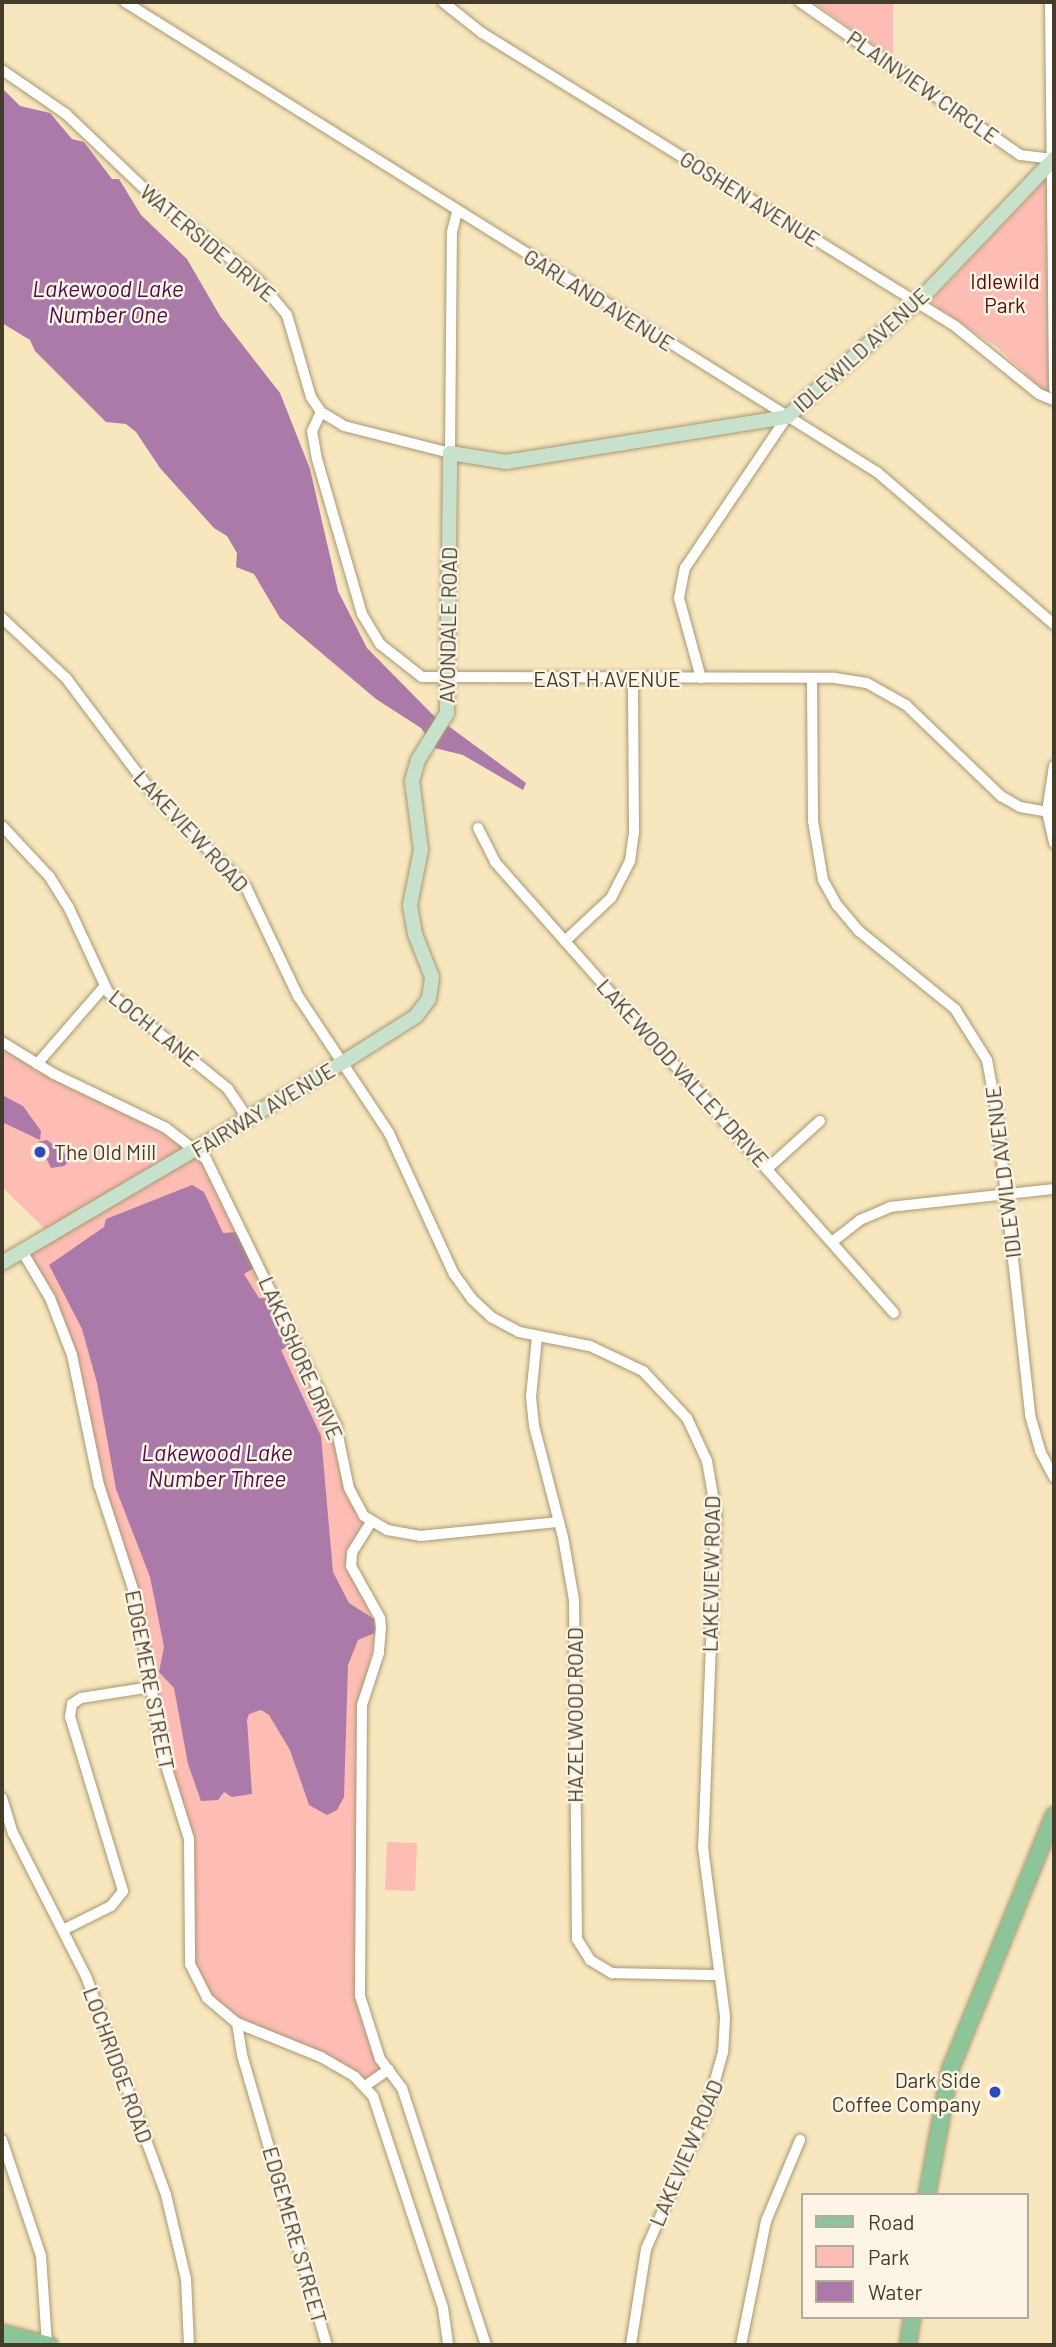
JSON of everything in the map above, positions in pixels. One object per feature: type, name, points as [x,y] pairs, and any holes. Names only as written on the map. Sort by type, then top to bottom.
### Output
[{"type":"main road","points":[[927,2193],[950,2070],[1054,1815]]},
{"type":"main road","points":[[908,2345],[912,2319]]},
{"type":"main road","points":[[2,2333],[48,2345]]},
{"type":"street","name":"GARLAND AVENUE","points":[[125,2],[253,78],[457,212],[877,472],[1054,624]]},
{"type":"street","name":"GOSHEN AVENUE","points":[[443,2],[482,33],[916,302],[983,346],[1039,394],[1054,400]]},
{"type":"street","name":"PLAINVIEW CIRCLE","points":[[800,2],[1020,155],[1053,159]]},
{"type":"street","points":[[1050,2],[1054,389]]},
{"type":"street","name":"WATERSIDE DRIVE","points":[[2,70],[66,114],[155,199],[258,280],[287,315],[311,397],[321,412]]},
{"type":"street","name":"IDLEWILD AVENUE","points":[[701,678],[679,598],[685,568],[787,417],[916,302],[1053,159]]},
{"type":"street","name":"AVONDALE ROAD","points":[[342,1063],[416,1016],[432,990],[430,969],[415,934],[410,905],[421,850],[412,781],[427,746],[445,719],[448,680],[452,232],[457,212]]},
{"type":"street","points":[[321,412],[344,426],[450,453],[506,461],[787,417]]},
{"type":"street","name":"EAST H AVENUE","points":[[321,412],[312,431],[317,459],[362,614],[389,654],[422,677],[448,680],[844,678],[888,692],[1001,796],[1020,807],[1047,812]]},
{"type":"street","name":"LAKEVIEW ROAD","points":[[2,618],[66,678],[153,794],[246,887],[298,996],[389,1133],[454,1274],[472,1300],[506,1326],[537,1337],[590,1346],[643,1371],[687,1418],[711,1476],[716,1513],[703,1847],[725,2017],[721,2066],[706,2113],[646,2249],[631,2345]]},
{"type":"street","name":"IDLEWILD AVENUE","points":[[812,678],[814,834],[823,880],[845,917],[942,996],[977,1039],[993,1083],[1030,1415],[1040,1451],[1054,1477]]},
{"type":"street","points":[[565,942],[611,898],[630,862],[634,831],[633,679]]},
{"type":"street","points":[[1054,765],[1047,812],[1054,843]]},
{"type":"street","name":"LOCH LANE","points":[[2,826],[49,876],[69,908],[104,987],[228,1089],[248,1119]]},
{"type":"street","name":"LAKEWOOD VALLEY DRIVE","points":[[478,828],[495,862],[894,1313]]},
{"type":"street","points":[[37,1064],[104,987]]},
{"type":"street","name":"LAKESHORE DRIVE","points":[[2,1042],[37,1064],[166,1128],[196,1151],[220,1183],[279,1306],[335,1426],[354,1501],[371,1522]]},
{"type":"street","name":"FAIRWAY AVENUE","points":[[2,1263],[342,1063]]},
{"type":"street","points":[[768,1168],[820,1121]]},
{"type":"street","points":[[832,1242],[860,1220],[890,1207],[1054,1189]]},
{"type":"street","name":"EDGEMERE STREET","points":[[22,1251],[50,1298],[72,1355],[99,1485],[135,1595],[163,1756],[189,1839],[190,1964],[207,1998],[237,2023],[242,2055],[327,2345]]},
{"type":"street","name":"HAZELWOOD ROAD","points":[[537,1337],[531,1408],[559,1522],[573,1600],[576,1928],[580,1946],[596,1966],[612,1973],[719,1975]]},
{"type":"street","points":[[486,2345],[402,2088],[380,2059],[364,2017],[358,1973],[362,1705],[381,1639],[380,1618],[351,1566],[352,1553],[371,1522],[420,1536],[559,1522]]},
{"type":"street","points":[[65,1929],[111,1906],[123,1891],[70,1717],[72,1704],[81,1698],[151,1688]]},
{"type":"street","name":"LOCHRIDGE ROAD","points":[[2,1798],[6,1826],[65,1929],[166,2195],[186,2279],[189,2345]]},
{"type":"street","points":[[237,2023],[301,2047],[365,2086],[386,2129],[445,2317],[448,2345]]},
{"type":"street","points":[[365,2086],[389,2069]]},
{"type":"street","points":[[2,2140],[41,2256],[48,2345]]},
{"type":"street","points":[[741,2345],[766,2221],[800,2140]]},
{"type":"green space","points":[[817,2],[893,2],[893,59],[815,3]]},
{"type":"green space","name":"Idlewild Park","points":[[1047,178],[1052,183],[1054,400],[997,347],[930,302]]},
{"type":"green space","points":[[2,1041],[199,1151],[273,1294],[371,1522],[352,1553],[353,1573],[376,1628],[366,1685],[360,1996],[389,2069],[365,2086],[355,2077],[237,2023],[200,1988],[186,1919],[189,1839],[170,1779],[141,1623],[107,1517],[77,1371],[50,1298],[22,1251],[50,1234],[2,1187]]},
{"type":"green space","points":[[387,1842],[417,1843],[415,1891],[385,1890]]},
{"type":"water","name":"Lakewood Lake Number One","points":[[2,88],[20,106],[50,113],[72,139],[84,142],[112,179],[119,179],[141,215],[187,259],[220,316],[280,393],[310,469],[338,591],[367,648],[432,714],[526,783],[523,790],[463,755],[435,748],[421,728],[376,699],[280,618],[254,574],[236,567],[237,553],[227,536],[214,528],[160,468],[136,432],[126,424],[106,422],[35,351],[30,340],[2,323]]},
{"type":"water","points":[[2,1095],[23,1106],[41,1131],[40,1140],[2,1122]]},
{"type":"water","points":[[47,1140],[72,1159],[64,1166],[51,1168],[38,1142]]},
{"type":"water","name":"Lakewood Lake Number Three","points":[[192,1185],[204,1192],[223,1233],[238,1232],[254,1268],[244,1274],[259,1298],[271,1299],[290,1345],[281,1350],[321,1436],[333,1572],[349,1603],[374,1619],[375,1633],[358,1640],[348,1665],[344,1797],[337,1810],[327,1815],[309,1805],[290,1750],[269,1715],[261,1710],[249,1714],[247,1720],[252,1794],[232,1797],[224,1792],[218,1800],[201,1801],[188,1764],[174,1688],[159,1672],[164,1647],[150,1577],[116,1489],[97,1383],[82,1329],[49,1265],[104,1227],[106,1219]]},
{"type":"place","name":"The Old Mill","points":[[40,1152]]},
{"type":"place","name":"Dark Side Coffee Company","points":[[995,2092]]}]
